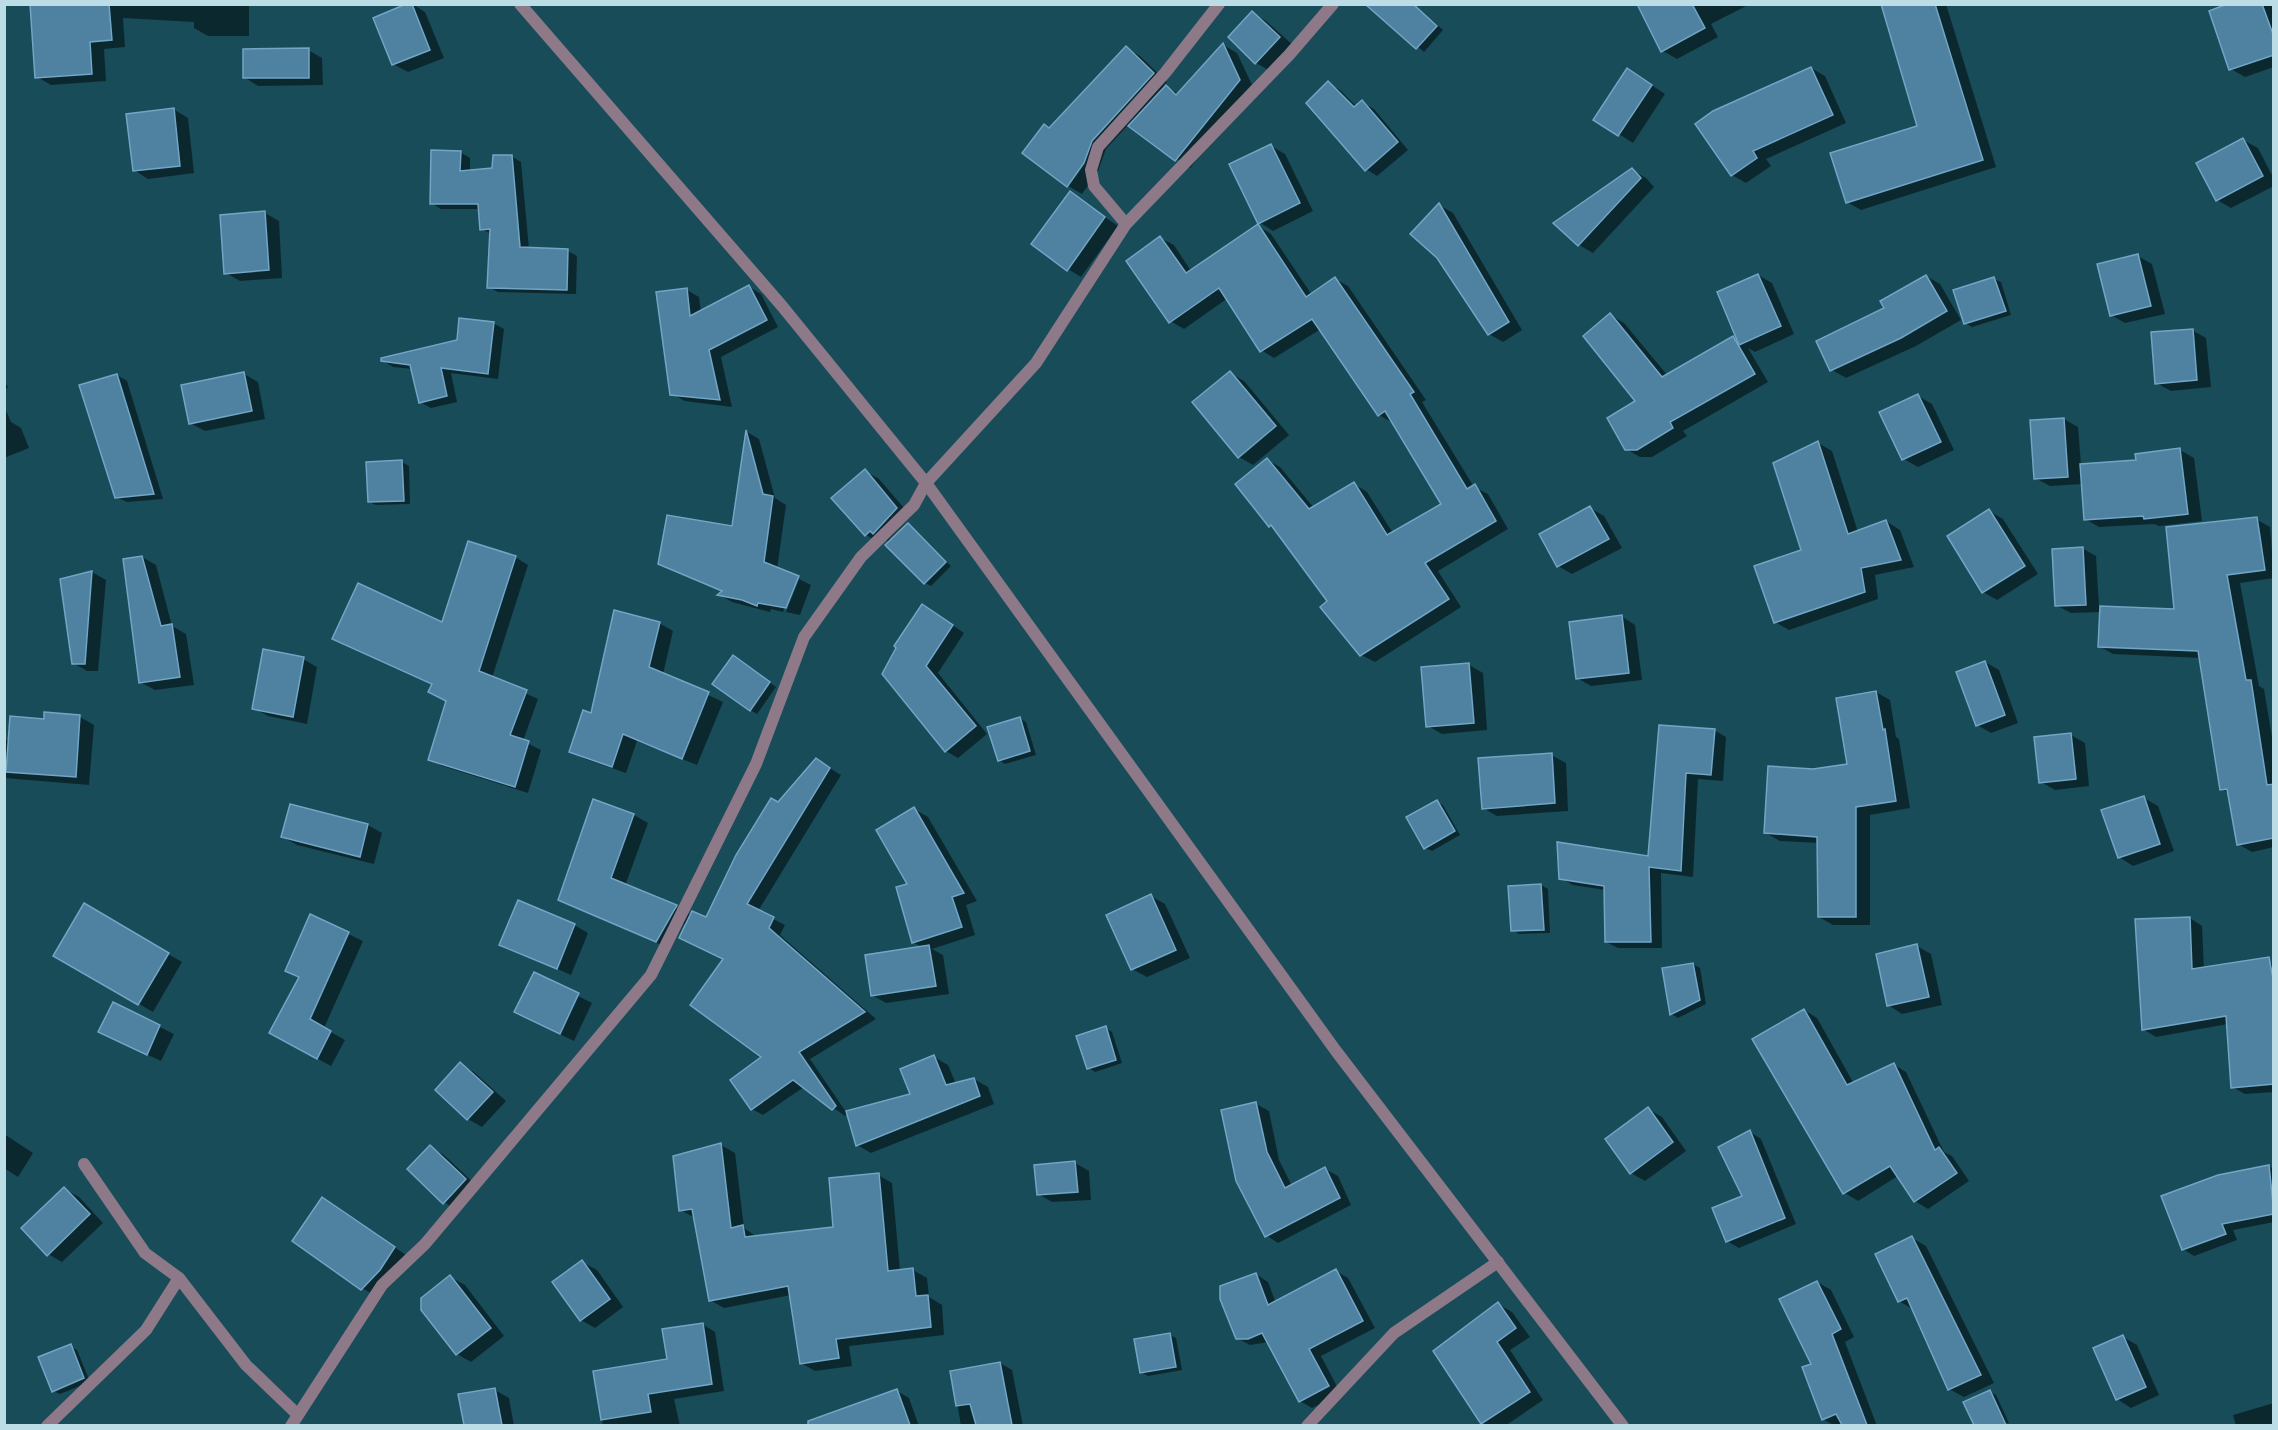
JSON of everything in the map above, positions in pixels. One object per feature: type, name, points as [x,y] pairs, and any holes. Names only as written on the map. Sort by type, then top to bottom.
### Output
[{"type":"street","points":[[520,4],[782,306],[926,483],[1336,1052],[1623,1425]]},
{"type":"street","points":[[1126,224],[1094,186],[1091,170],[1098,147],[1165,73],[1219,4]]},
{"type":"street","points":[[291,1425],[382,1285],[425,1244],[651,975],[756,764],[804,637],[861,557],[914,505],[926,483],[1035,363],[1126,224],[1289,55],[1333,4]]},
{"type":"street","points":[[84,1164],[145,1253],[178,1278],[246,1365],[297,1414]]},
{"type":"street","points":[[1307,1425],[1394,1333],[1498,1262]]},
{"type":"street","points":[[47,1425],[146,1330],[178,1278]]},
{"type":"building","points":[[30,4],[109,4],[112,40],[90,42],[92,74],[35,78]]},
{"type":"building","points":[[406,4],[412,4],[430,50],[392,65],[373,18]]},
{"type":"building","points":[[1365,4],[1413,4],[1437,26],[1416,49]]},
{"type":"building","points":[[1637,4],[1692,4],[1705,28],[1661,52]]},
{"type":"building","points":[[1881,4],[1935,4],[1983,160],[1846,203],[1830,153],[1917,126]]},
{"type":"building","points":[[2227,4],[2262,4],[2274,37],[2274,55],[2229,70],[2209,11]]},
{"type":"building","points":[[1252,11],[1280,37],[1255,64],[1228,37]]},
{"type":"building","points":[[1223,43],[1240,80],[1175,161],[1128,126],[1166,85],[1176,95]]},
{"type":"building","points":[[1126,46],[1154,73],[1092,141],[1084,163],[1067,187],[1022,153],[1044,124],[1049,128]]},
{"type":"building","points":[[309,48],[309,78],[243,78],[243,49]]},
{"type":"building","points":[[1811,67],[1833,115],[1753,151],[1757,158],[1731,176],[1695,124],[1713,111]]},
{"type":"building","points":[[1627,68],[1652,85],[1618,136],[1593,120]]},
{"type":"building","points":[[1328,81],[1354,107],[1362,100],[1398,142],[1365,171],[1306,103]]},
{"type":"building","points":[[174,108],[180,166],[133,171],[126,114]]},
{"type":"building","points":[[2243,138],[2263,176],[2216,201],[2196,163]]},
{"type":"building","points":[[1271,144],[1300,203],[1258,224],[1229,164]]},
{"type":"building","points":[[431,150],[461,151],[460,171],[492,168],[493,155],[512,155],[520,247],[568,249],[567,290],[487,288],[490,229],[480,230],[478,204],[430,204]]},
{"type":"building","points":[[1632,168],[1641,178],[1578,246],[1553,223]]},
{"type":"building","points":[[1070,191],[1105,217],[1067,271],[1031,244]]},
{"type":"building","points":[[1439,203],[1509,322],[1488,335],[1437,258],[1410,234]]},
{"type":"building","points":[[265,211],[269,270],[224,274],[220,215]]},
{"type":"building","points":[[1258,224],[1306,297],[1335,277],[1414,392],[1410,394],[1467,489],[1475,484],[1496,521],[1425,563],[1449,599],[1360,656],[1320,607],[1327,601],[1271,525],[1269,527],[1235,484],[1267,458],[1309,509],[1354,482],[1387,535],[1441,504],[1385,411],[1378,416],[1312,319],[1260,352],[1219,288],[1169,323],[1126,261],[1160,236],[1186,273]]},
{"type":"building","points":[[2138,254],[2151,306],[2110,316],[2097,264]]},
{"type":"building","points":[[1758,274],[1781,326],[1739,345],[1717,292]]},
{"type":"building","points":[[1926,275],[1947,311],[1901,338],[1830,371],[1816,341],[1884,308],[1880,301]]},
{"type":"building","points":[[1994,277],[2006,311],[1964,324],[1953,290]]},
{"type":"building","points":[[749,285],[767,320],[709,350],[720,400],[670,395],[656,292],[687,288],[690,316]]},
{"type":"building","points":[[1610,313],[1662,377],[1733,336],[1755,374],[1670,422],[1673,428],[1637,450],[1625,450],[1607,418],[1635,401],[1583,336]]},
{"type":"building","points":[[459,318],[494,322],[488,374],[441,368],[447,396],[419,403],[410,365],[381,361],[381,358],[457,340]]},
{"type":"building","points":[[2193,329],[2197,380],[2155,384],[2151,332]]},
{"type":"building","points":[[1230,371],[1276,426],[1238,458],[1192,402]]},
{"type":"building","points":[[244,372],[252,411],[189,424],[181,385]]},
{"type":"building","points":[[117,374],[154,494],[115,498],[79,385]]},
{"type":"building","points":[[1918,394],[1941,442],[1902,460],[1879,412]]},
{"type":"building","points":[[2064,418],[2068,477],[2034,479],[2030,420]]},
{"type":"building","points":[[746,430],[763,494],[773,496],[764,562],[799,576],[786,608],[758,603],[757,606],[742,600],[717,595],[722,591],[658,564],[667,515],[732,526]]},
{"type":"building","points":[[1818,441],[1848,534],[1886,520],[1901,560],[1861,568],[1865,592],[1774,623],[1754,566],[1801,550],[1773,463]]},
{"type":"building","points":[[2180,448],[2188,514],[2144,519],[2143,516],[2084,520],[2080,464],[2136,460],[2135,454]]},
{"type":"building","points":[[402,460],[404,501],[368,502],[366,462]]},
{"type":"building","points":[[865,469],[897,508],[873,534],[870,531],[865,536],[831,498]]},
{"type":"building","points":[[1590,506],[1609,539],[1557,567],[1539,534]]},
{"type":"building","points":[[1989,509],[2025,566],[1982,593],[1947,536]]},
{"type":"building","points":[[2257,517],[2265,570],[2227,575],[2246,680],[2251,680],[2267,785],[2274,784],[2274,838],[2237,845],[2227,789],[2220,790],[2198,651],[2098,647],[2100,606],[2174,609],[2166,527]]},
{"type":"building","points":[[908,523],[946,562],[924,584],[885,545]]},
{"type":"building","points":[[468,541],[516,556],[479,671],[527,690],[510,735],[529,741],[515,787],[428,760],[446,701],[428,692],[432,684],[332,639],[358,583],[442,622]]},
{"type":"building","points":[[2083,547],[2086,605],[2055,606],[2052,549]]},
{"type":"building","points":[[142,556],[161,626],[172,624],[180,677],[139,683],[123,559]]},
{"type":"building","points":[[92,571],[85,664],[72,664],[60,579]]},
{"type":"building","points":[[922,604],[953,625],[926,666],[976,726],[945,752],[882,674],[896,648],[894,646]]},
{"type":"building","points":[[614,610],[660,622],[649,667],[709,692],[682,759],[623,734],[612,767],[569,752],[583,710],[591,713]]},
{"type":"building","points":[[1622,615],[1629,673],[1576,679],[1569,622]]},
{"type":"building","points":[[263,649],[304,657],[293,717],[252,709]]},
{"type":"building","points":[[733,655],[770,682],[750,711],[712,684]]},
{"type":"building","points":[[1985,661],[2005,715],[1976,726],[1956,672]]},
{"type":"building","points":[[1469,663],[1474,723],[1426,727],[1421,667]]},
{"type":"building","points":[[1876,691],[1883,730],[1885,729],[1896,801],[1856,807],[1856,917],[1818,917],[1817,837],[1764,833],[1768,766],[1813,769],[1847,764],[1836,698]]},
{"type":"building","points":[[44,712],[80,715],[76,777],[6,772],[10,716],[44,719]]},
{"type":"building","points":[[1020,717],[1030,751],[998,761],[987,727]]},
{"type":"building","points":[[1659,725],[1715,729],[1711,775],[1686,773],[1681,871],[1649,867],[1651,942],[1605,942],[1604,886],[1559,879],[1557,842],[1648,856]]},
{"type":"building","points":[[2071,733],[2076,779],[2039,783],[2034,737]]},
{"type":"building","points":[[1552,753],[1555,803],[1482,809],[1478,758]]},
{"type":"building","points":[[816,758],[830,768],[747,904],[774,917],[769,928],[865,1012],[799,1052],[836,1106],[832,1110],[793,1080],[751,1110],[730,1080],[761,1057],[690,1005],[723,959],[679,938],[692,911],[706,917],[736,855],[771,798],[778,802]]},
{"type":"building","points":[[2144,796],[2160,844],[2118,858],[2101,810]]},
{"type":"building","points":[[593,799],[634,814],[611,878],[677,905],[656,942],[558,900]]},
{"type":"building","points":[[1437,800],[1455,831],[1424,849],[1406,817]]},
{"type":"building","points":[[290,804],[368,824],[360,857],[281,837]]},
{"type":"building","points":[[914,807],[964,893],[952,897],[962,927],[912,943],[896,887],[907,884],[876,830]]},
{"type":"building","points":[[1541,884],[1544,930],[1511,931],[1508,886]]},
{"type":"building","points":[[1151,894],[1176,950],[1131,970],[1106,915]]},
{"type":"building","points":[[518,900],[575,924],[557,969],[499,945]]},
{"type":"building","points":[[84,903],[169,953],[138,1005],[53,956]]},
{"type":"building","points":[[310,914],[349,932],[310,1019],[331,1031],[317,1059],[269,1033],[299,977],[285,971]]},
{"type":"building","points":[[2190,917],[2192,969],[2269,957],[2274,984],[2274,1084],[2231,1088],[2226,1016],[2142,1030],[2135,919]]},
{"type":"building","points":[[1917,944],[1929,997],[1887,1006],[1876,954]]},
{"type":"building","points":[[929,945],[936,986],[871,996],[865,955]]},
{"type":"building","points":[[1693,963],[1700,1000],[1670,1015],[1662,968]]},
{"type":"building","points":[[534,972],[579,993],[560,1034],[514,1012]]},
{"type":"building","points":[[113,1002],[160,1025],[147,1055],[98,1032]]},
{"type":"building","points":[[1804,1009],[1847,1085],[1894,1063],[1935,1150],[1939,1147],[1957,1173],[1914,1202],[1890,1166],[1843,1194],[1752,1039]]},
{"type":"building","points":[[1106,1026],[1116,1060],[1087,1069],[1076,1036]]},
{"type":"building","points":[[934,1055],[946,1085],[974,1078],[980,1096],[856,1146],[846,1111],[910,1094],[900,1069]]},
{"type":"building","points":[[460,1062],[493,1092],[467,1120],[435,1090]]},
{"type":"building","points":[[1256,1102],[1267,1152],[1285,1188],[1325,1167],[1340,1198],[1265,1237],[1236,1181],[1221,1110]]},
{"type":"building","points":[[1648,1107],[1673,1142],[1630,1174],[1605,1139]]},
{"type":"building","points":[[1750,1130],[1785,1218],[1726,1242],[1712,1208],[1742,1196],[1718,1147]]},
{"type":"building","points":[[721,1143],[731,1228],[743,1225],[745,1237],[833,1227],[829,1178],[879,1173],[888,1271],[913,1268],[916,1296],[928,1295],[931,1327],[836,1339],[839,1358],[800,1364],[788,1286],[709,1301],[692,1209],[679,1211],[673,1156]]},
{"type":"building","points":[[430,1145],[466,1179],[443,1204],[407,1169]]},
{"type":"building","points":[[1075,1161],[1078,1192],[1037,1195],[1034,1165]]},
{"type":"building","points":[[2269,1165],[2274,1214],[2222,1224],[2226,1234],[2182,1250],[2161,1196],[2218,1175]]},
{"type":"building","points":[[64,1187],[90,1214],[47,1256],[21,1228]]},
{"type":"building","points":[[322,1197],[395,1247],[380,1270],[361,1290],[292,1241]]},
{"type":"building","points":[[1912,1236],[1981,1375],[1948,1390],[1907,1298],[1898,1302],[1875,1254]]},
{"type":"building","points":[[582,1260],[610,1299],[580,1321],[552,1282]]},
{"type":"building","points":[[1336,1269],[1363,1321],[1309,1349],[1329,1386],[1299,1402],[1262,1333],[1248,1339],[1236,1339],[1220,1299],[1220,1286],[1256,1273],[1268,1305]]},
{"type":"building","points":[[450,1275],[491,1328],[456,1355],[421,1310],[421,1298]]},
{"type":"building","points":[[1817,1281],[1841,1329],[1832,1334],[1867,1425],[1842,1425],[1836,1414],[1822,1420],[1802,1367],[1811,1364],[1779,1299]]},
{"type":"building","points":[[1498,1302],[1516,1328],[1497,1342],[1530,1392],[1481,1424],[1433,1351]]},
{"type":"building","points":[[703,1323],[712,1384],[648,1394],[651,1412],[601,1420],[593,1371],[667,1359],[662,1329]]},
{"type":"building","points":[[1170,1333],[1176,1367],[1140,1373],[1134,1339]]},
{"type":"building","points":[[2123,1335],[2146,1387],[2116,1400],[2093,1348]]},
{"type":"building","points":[[71,1344],[84,1378],[52,1392],[38,1357]]},
{"type":"building","points":[[1000,1362],[1012,1425],[976,1425],[970,1404],[956,1406],[950,1371]]},
{"type":"building","points":[[495,1388],[502,1425],[464,1425],[458,1394]]},
{"type":"building","points":[[897,1389],[910,1425],[808,1425],[808,1421]]},
{"type":"building","points":[[1990,1390],[2006,1425],[1974,1425],[1963,1402]]}]
